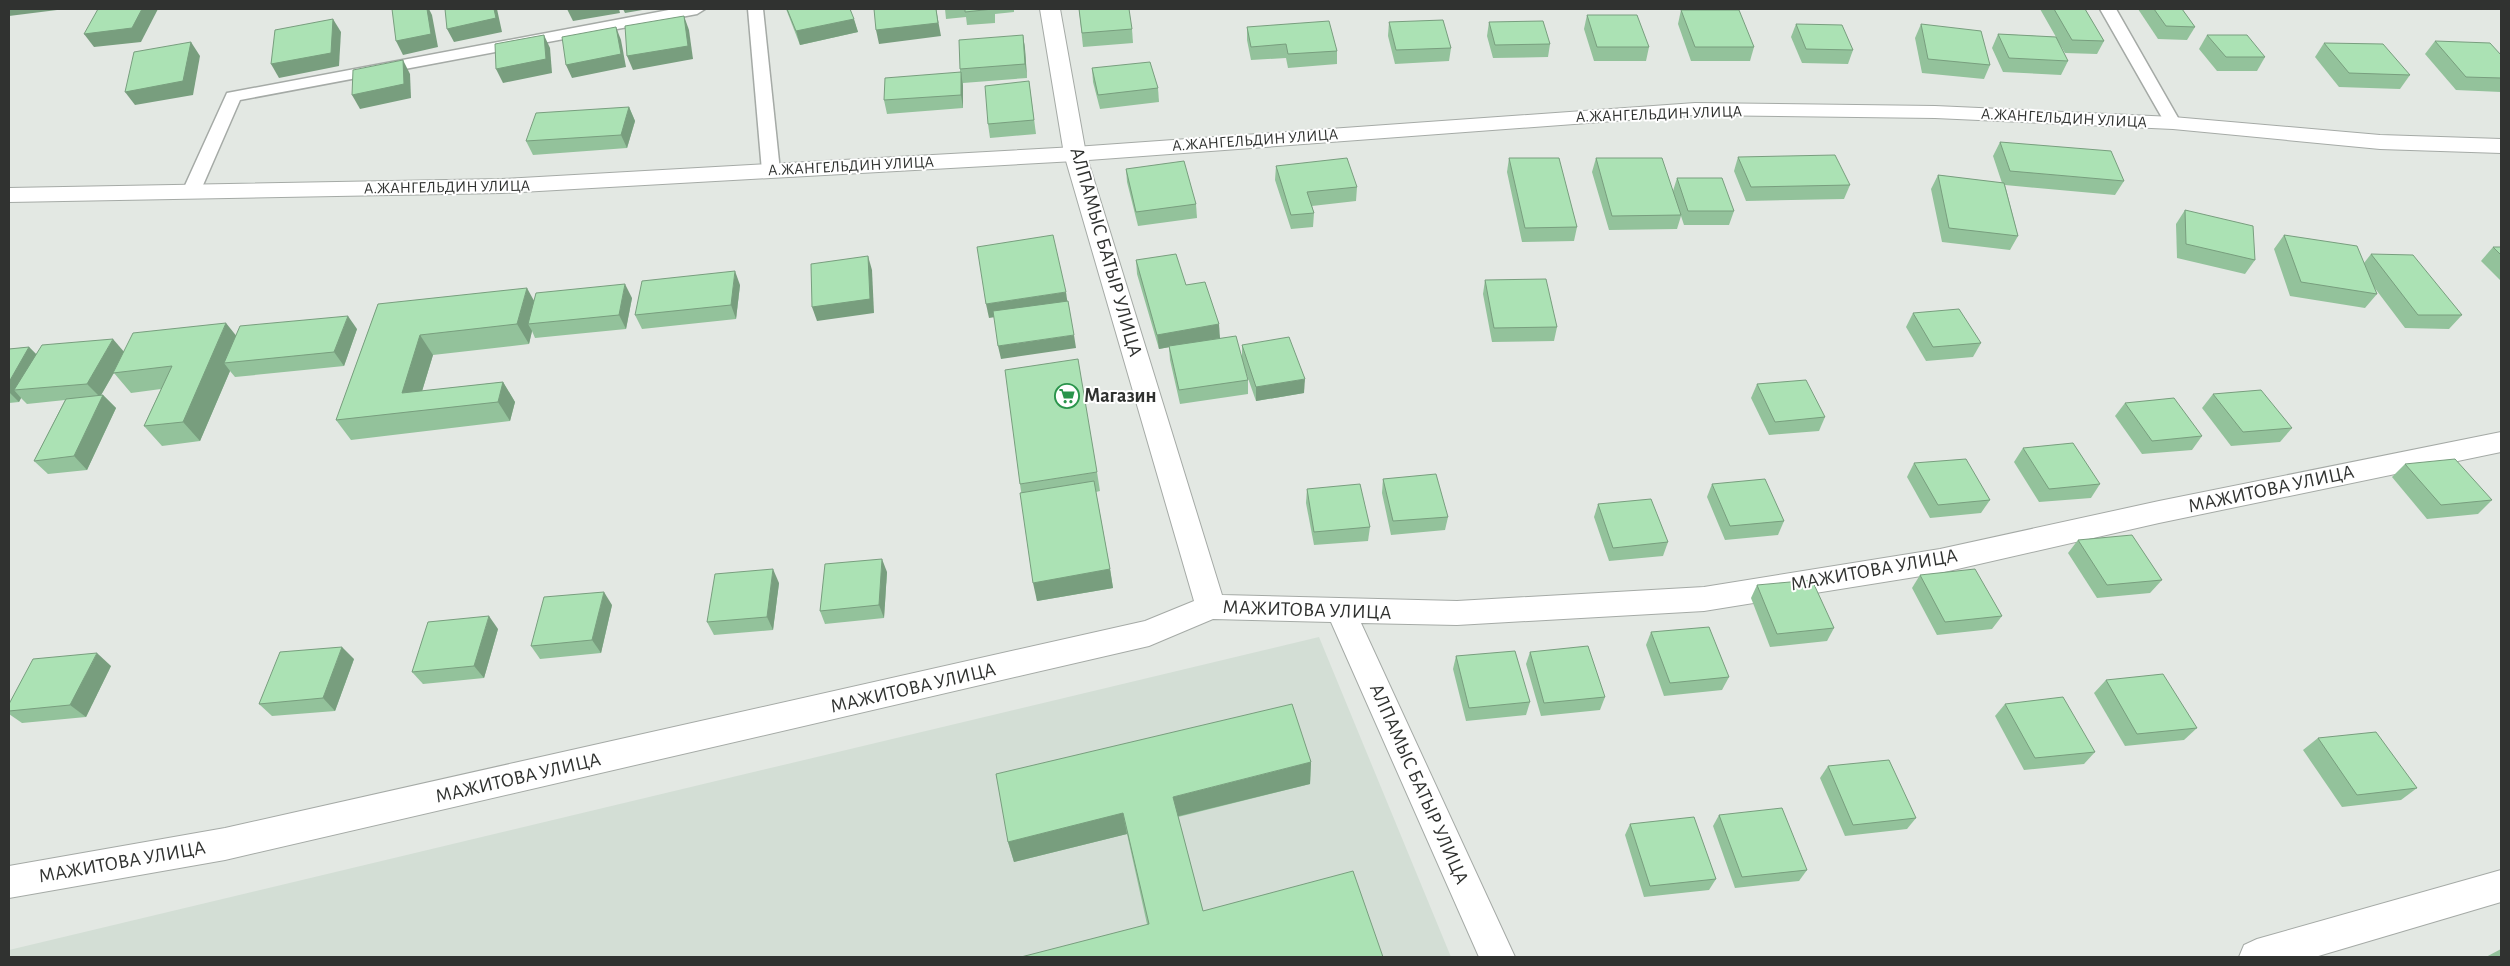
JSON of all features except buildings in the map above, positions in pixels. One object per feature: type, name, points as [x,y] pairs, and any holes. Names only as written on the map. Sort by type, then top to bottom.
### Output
[{"type":"street","name":"АЛПАМЫС БАТЫР УЛИЦА","points":[[1050,9],[1075,154],[1210,608]]},
{"type":"street","name":"А.ЖАНГЕЛЬДИН УЛИЦА","points":[[9,195],[502,186],[1075,154],[1695,109],[1936,112],[2173,123],[2380,142],[2501,146]]},
{"type":"street","name":"МАЖИТОВА УЛИЦА","points":[[9,882],[225,844],[1149,634],[1210,608],[1457,613],[1704,599],[1940,560],[2159,512],[2501,442]]},
{"type":"street","name":"АЛПАМЫС БАТЫР УЛИЦА","points":[[1341,612],[1497,957]]},
{"type":"street","points":[[2257,957],[2501,886]]},
{"type":"lane","points":[[191,192],[233,96],[697,9]]},
{"type":"lane","points":[[755,9],[771,171]]},
{"type":"lane","points":[[2108,9],[2173,123]]},
{"type":"shaded area","points":[[1319,637],[1451,957],[9,957],[9,950]]},
{"type":"place","name":"Магазин","points":[[1067,396]]}]
